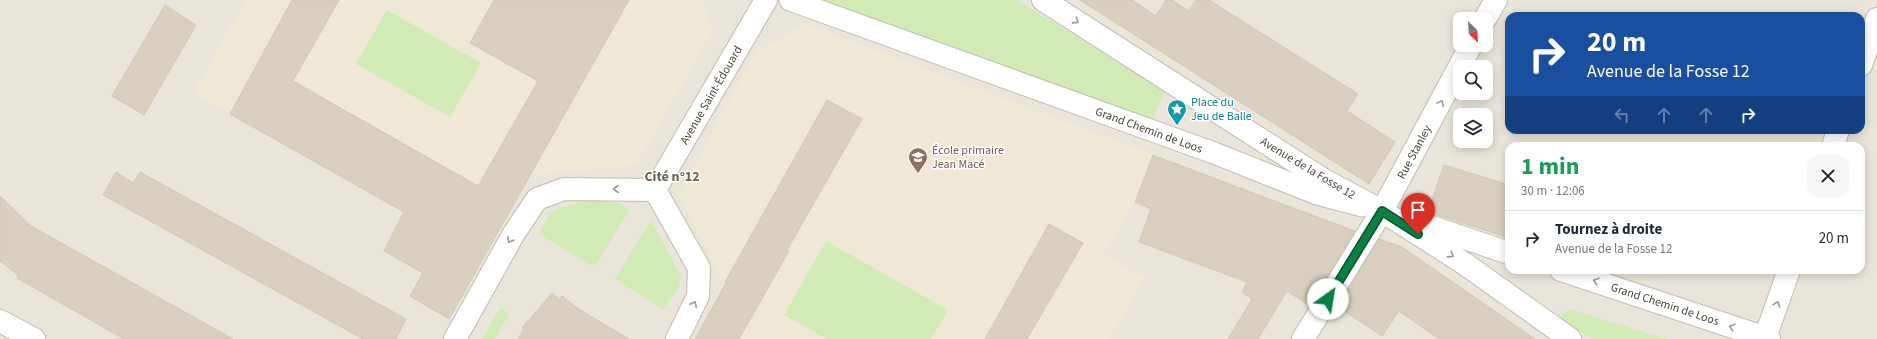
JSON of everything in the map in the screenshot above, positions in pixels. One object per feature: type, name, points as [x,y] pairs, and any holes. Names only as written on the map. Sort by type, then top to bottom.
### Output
[{"type":"street","name":"Avenue Saint-Édouard","points":[[655,190],[766,0]]},
{"type":"street","name":"Grand Chemin de Loos","points":[[790,0],[1206,150],[1317,194],[1382,211],[1505,252]]},
{"type":"street","name":"Avenue de la Fosse 12","points":[[1043,0],[1324,180],[1382,211],[1465,264],[1570,339]]},
{"type":"street","points":[[1489,12],[1496,0]]},
{"type":"street","points":[[1865,54],[1877,19]]},
{"type":"street","name":"Rue Stanley","points":[[1303,339],[1382,211],[1468,52]]},
{"type":"street","points":[[455,339],[513,235],[537,199],[564,189],[655,190],[698,268],[698,296],[677,339]]},
{"type":"street","name":"Grand Chemin de Loos","points":[[1573,274],[1767,338]]},
{"type":"street","points":[[1767,338],[1788,274]]},
{"type":"street","points":[[0,321],[34,339]]},
{"type":"shaded area","points":[[0,0],[1877,0],[1877,339],[0,339]]},
{"type":"shaded area","points":[[246,0],[703,0],[712,33],[636,165],[524,176],[484,256],[193,93]]},
{"type":"shaded area","name":"École primaire Jean Macé","points":[[807,24],[1155,155],[1136,200],[1103,255],[1145,277],[1109,339],[696,339],[725,288],[680,193],[756,51]]},
{"type":"green space","points":[[810,0],[1017,0],[1165,91],[1152,121]]},
{"type":"green space","points":[[387,10],[481,63],[450,117],[356,64]]},
{"type":"green space","points":[[595,200],[617,202],[629,210],[597,263],[592,266],[539,234],[549,214],[562,207]]},
{"type":"green space","points":[[651,220],[681,276],[677,290],[663,309],[615,279]]},
{"type":"green space","points":[[826,241],[948,310],[931,339],[827,339],[784,315]]},
{"type":"green space","points":[[500,308],[509,314],[495,339],[482,339]]},
{"type":"green space","points":[[1569,309],[1667,339],[1592,339],[1559,318]]},
{"type":"building","points":[[292,0],[339,0],[293,81],[478,186],[538,81],[470,43],[494,0],[629,0],[449,319],[410,296],[423,273],[384,251],[404,212],[230,114]]},
{"type":"building","points":[[1080,0],[1132,0],[1156,16],[1166,0],[1172,0],[1188,11],[1196,0],[1209,0],[1358,94],[1347,111],[1395,142],[1369,184]]},
{"type":"building","points":[[165,5],[196,25],[144,115],[112,96]]},
{"type":"building","points":[[827,100],[862,119],[787,250],[789,251],[739,339],[695,339],[726,283],[725,282]]},
{"type":"building","points":[[1153,155],[1355,231],[1317,293],[1315,291],[1307,304],[1287,291],[1258,339],[1228,339],[1252,299],[1242,292],[1247,282],[1139,242],[1151,209],[1135,202]]},
{"type":"building","points":[[1444,165],[1505,184],[1505,237],[1428,212]]},
{"type":"building","points":[[116,172],[133,183],[140,172],[406,319],[396,339],[363,339],[103,195]]},
{"type":"building","points":[[0,196],[31,226],[233,339],[124,339],[17,278],[18,275],[0,261]]},
{"type":"building","points":[[1049,224],[1083,243],[1027,339],[985,339]]},
{"type":"building","points":[[1379,239],[1402,247],[1535,339],[1439,339],[1399,311],[1382,336],[1338,307]]},
{"type":"building","points":[[552,293],[560,300],[562,296],[580,310],[629,339],[518,339],[524,329],[522,328]]},
{"type":"place","name":"Place du Jeu de Balle","points":[[1177,126]]},
{"type":"place","name":"École primaire Jean Macé","points":[[918,174]]},
{"type":"district","name":"Cité n°12","points":[[672,176]]},
{"type":"route","points":[[1328,299],[1382,211],[1418,234]]}]
